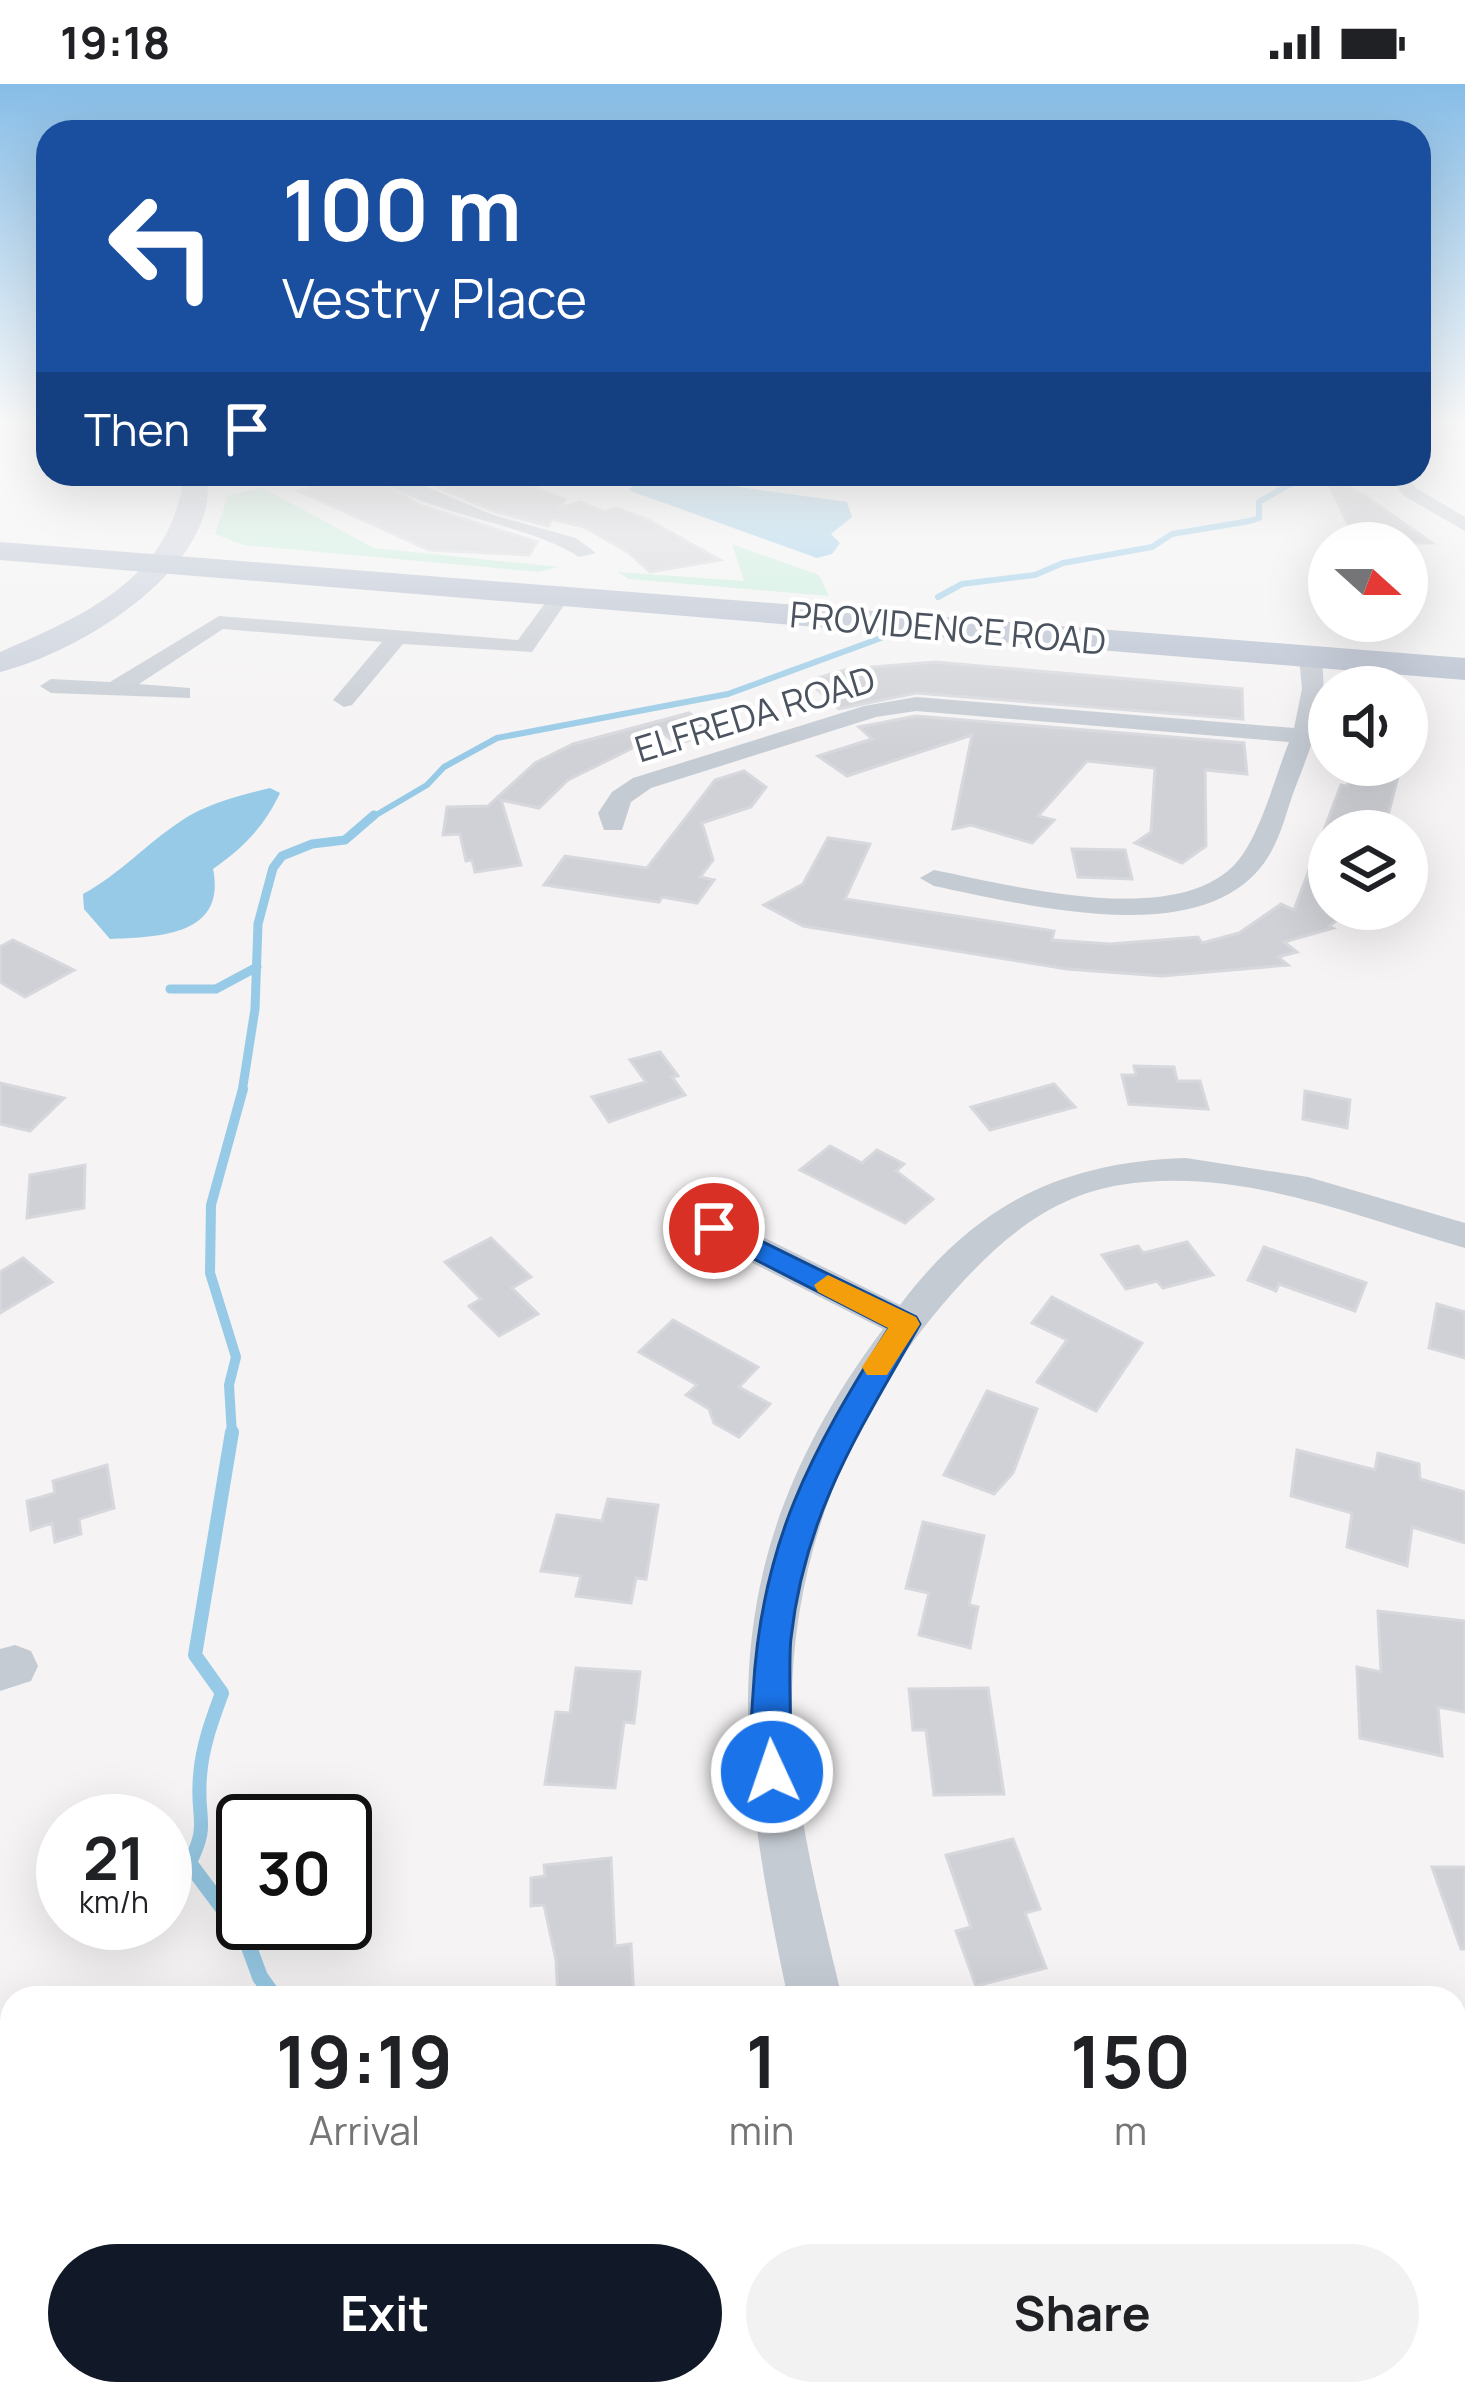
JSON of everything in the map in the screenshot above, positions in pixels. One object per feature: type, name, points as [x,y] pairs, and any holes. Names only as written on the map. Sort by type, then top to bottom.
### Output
[{"type":"main road","name":"PROVIDENCE ROAD","points":[[0,537],[167,556]]},
{"type":"main road","name":"PROVIDENCE ROAD","points":[[0,551],[586,578],[1465,656]]},
{"type":"main road","name":"PROVIDENCE ROAD","points":[[586,578],[1310,658],[1465,669]]},
{"type":"street","points":[[0,663],[88,621],[141,585],[180,533]]},
{"type":"street","points":[[114,689],[219,622],[524,647],[586,578],[569,542],[538,533]]},
{"type":"street","points":[[344,700],[397,637]]},
{"type":"street","points":[[934,878],[1116,908],[1147,907],[1225,885],[1252,862],[1303,736],[1316,697],[1310,658]]},
{"type":"street","points":[[51,686],[182,693]]},
{"type":"street","name":"ELFREDA ROAD","points":[[613,825],[611,813],[621,796],[642,783],[872,711],[916,704],[998,707],[1303,736]]},
{"type":"street","points":[[812,1986],[780,1844],[769,1737],[773,1640],[798,1524],[833,1444],[906,1324],[999,1225],[1057,1191],[1121,1174],[1181,1169],[1257,1176],[1465,1236]]},
{"type":"street","points":[[714,1228],[906,1324]]},
{"type":"green space","points":[[347,533],[374,548],[559,567],[539,572],[243,545],[215,534]]},
{"type":"green space","points":[[732,544],[819,575],[829,596],[629,579],[618,572],[744,581]]},
{"type":"water","points":[[749,533],[832,533],[840,543],[832,554],[817,558]]},
{"type":"water","points":[[270,788],[280,793],[260,826],[213,869],[214,891],[199,921],[166,934],[110,939],[84,909],[83,894],[181,821],[213,805]]},
{"type":"building","points":[[392,533],[509,533],[537,542],[529,555],[429,550]]},
{"type":"building","points":[[595,533],[673,533],[720,560],[650,572]]},
{"type":"building","points":[[935,662],[1242,689],[1243,719],[916,693],[839,709],[808,681],[848,669]]},
{"type":"building","points":[[689,713],[716,732],[677,744],[663,733],[568,780],[539,808],[501,800],[521,865],[475,872],[472,860],[466,861],[460,834],[443,835],[447,807],[488,806],[535,763],[573,744]]},
{"type":"building","points":[[916,716],[1244,743],[1247,774],[1205,770],[1206,846],[1182,863],[1135,843],[1151,832],[1155,768],[1087,761],[1038,816],[1054,820],[1032,843],[971,825],[953,829],[972,735],[847,776],[818,756],[872,739],[859,727]]},
{"type":"building","points":[[744,771],[766,787],[751,807],[702,823],[713,860],[700,877],[714,880],[697,903],[544,885],[565,856],[647,868],[715,780]]},
{"type":"building","points":[[1341,786],[1396,786],[1389,810],[1332,810]]},
{"type":"building","points":[[828,838],[870,844],[845,899],[1054,931],[1052,940],[1110,944],[1198,937],[1202,943],[1239,933],[1281,904],[1294,910],[1308,873],[1308,930],[1326,930],[1284,942],[1297,952],[1278,957],[1288,965],[1162,976],[1067,969],[803,926],[764,905],[803,884]]},
{"type":"building","points":[[1072,849],[1125,850],[1132,879],[1078,877]]},
{"type":"building","points":[[13,940],[74,970],[25,997],[0,982],[0,947]]},
{"type":"building","points":[[660,1052],[685,1095],[609,1122],[592,1097],[646,1082],[630,1060]]},
{"type":"building","points":[[1134,1066],[1174,1067],[1177,1081],[1200,1081],[1208,1109],[1129,1104],[1122,1075],[1136,1075]]},
{"type":"building","points":[[0,1083],[64,1098],[30,1131],[0,1124]]},
{"type":"building","points":[[1054,1084],[1075,1107],[990,1130],[971,1107]]},
{"type":"building","points":[[1305,1091],[1350,1100],[1347,1128],[1303,1119]]},
{"type":"building","points":[[830,1146],[862,1163],[877,1150],[904,1164],[896,1171],[933,1199],[905,1223],[800,1170]]},
{"type":"building","points":[[85,1165],[84,1208],[27,1218],[30,1175]]},
{"type":"building","points":[[491,1238],[531,1277],[512,1288],[538,1314],[499,1336],[469,1306],[481,1299],[445,1262]]},
{"type":"building","points":[[1187,1242],[1213,1275],[1163,1288],[1157,1281],[1126,1289],[1102,1255],[1138,1246],[1143,1253]]},
{"type":"building","points":[[1264,1247],[1366,1283],[1355,1311],[1279,1284],[1276,1291],[1248,1280]]},
{"type":"building","points":[[23,1258],[52,1282],[0,1313],[0,1272]]},
{"type":"building","points":[[1052,1297],[1142,1343],[1096,1411],[1037,1382],[1067,1340],[1032,1323]]},
{"type":"building","points":[[1437,1304],[1465,1312],[1465,1358],[1429,1348]]},
{"type":"building","points":[[673,1320],[758,1367],[739,1387],[770,1404],[739,1437],[714,1423],[709,1409],[686,1395],[697,1385],[639,1352]]},
{"type":"building","points":[[987,1391],[1037,1409],[1013,1473],[994,1494],[944,1475]]},
{"type":"building","points":[[1297,1450],[1375,1470],[1378,1453],[1419,1464],[1420,1479],[1465,1492],[1465,1543],[1412,1527],[1407,1566],[1347,1547],[1352,1513],[1291,1496]]},
{"type":"building","points":[[107,1465],[114,1508],[79,1519],[81,1534],[55,1542],[52,1523],[31,1530],[27,1501],[55,1493],[53,1481]]},
{"type":"building","points":[[608,1499],[658,1505],[646,1579],[636,1578],[631,1603],[576,1596],[581,1576],[541,1571],[557,1515],[602,1521]]},
{"type":"building","points":[[923,1522],[984,1536],[969,1605],[978,1607],[970,1648],[919,1635],[929,1593],[906,1588]]},
{"type":"building","points":[[1378,1611],[1465,1621],[1465,1712],[1438,1707],[1442,1756],[1360,1738],[1357,1667],[1381,1672]]},
{"type":"building","points":[[576,1668],[640,1672],[634,1723],[624,1722],[615,1788],[545,1784],[556,1712],[570,1713]]},
{"type":"building","points":[[988,1688],[1004,1794],[934,1795],[926,1730],[913,1730],[909,1689]]},
{"type":"building","points":[[1013,1839],[1040,1909],[1025,1913],[1046,1968],[976,1986],[956,1931],[971,1927],[946,1855]]},
{"type":"building","points":[[611,1858],[615,1946],[631,1944],[633,1986],[557,1986],[544,1905],[531,1906],[531,1878],[545,1876],[544,1865]]},
{"type":"building","points":[[1432,1867],[1465,1867],[1465,1949],[1461,1949]]},
{"type":"waterway","points":[[938,597],[962,584],[1035,575],[1063,563],[1152,547],[1176,533]]},
{"type":"waterway","points":[[371,818],[427,785],[444,767],[497,738],[728,694],[881,638]]},
{"type":"waterway","points":[[256,967],[258,924],[273,868],[282,856],[312,844],[345,840],[374,815]]},
{"type":"waterway","points":[[170,989],[216,989],[256,967]]},
{"type":"waterway","points":[[242,1092],[256,967]]},
{"type":"waterway","points":[[232,1433],[229,1385],[236,1357],[210,1273],[211,1205],[243,1089]]},
{"type":"waterway","points":[[192,1857],[201,1830],[203,1755],[222,1693],[195,1655],[232,1433]]},
{"type":"waterway","points":[[192,1867],[246,1939],[266,1986]]},
{"type":"slow traffic","points":[[828,1285],[906,1324],[877,1367]]},
{"type":"route","points":[[714,1228],[906,1324],[833,1444],[798,1524],[773,1640],[772,1772]]}]
